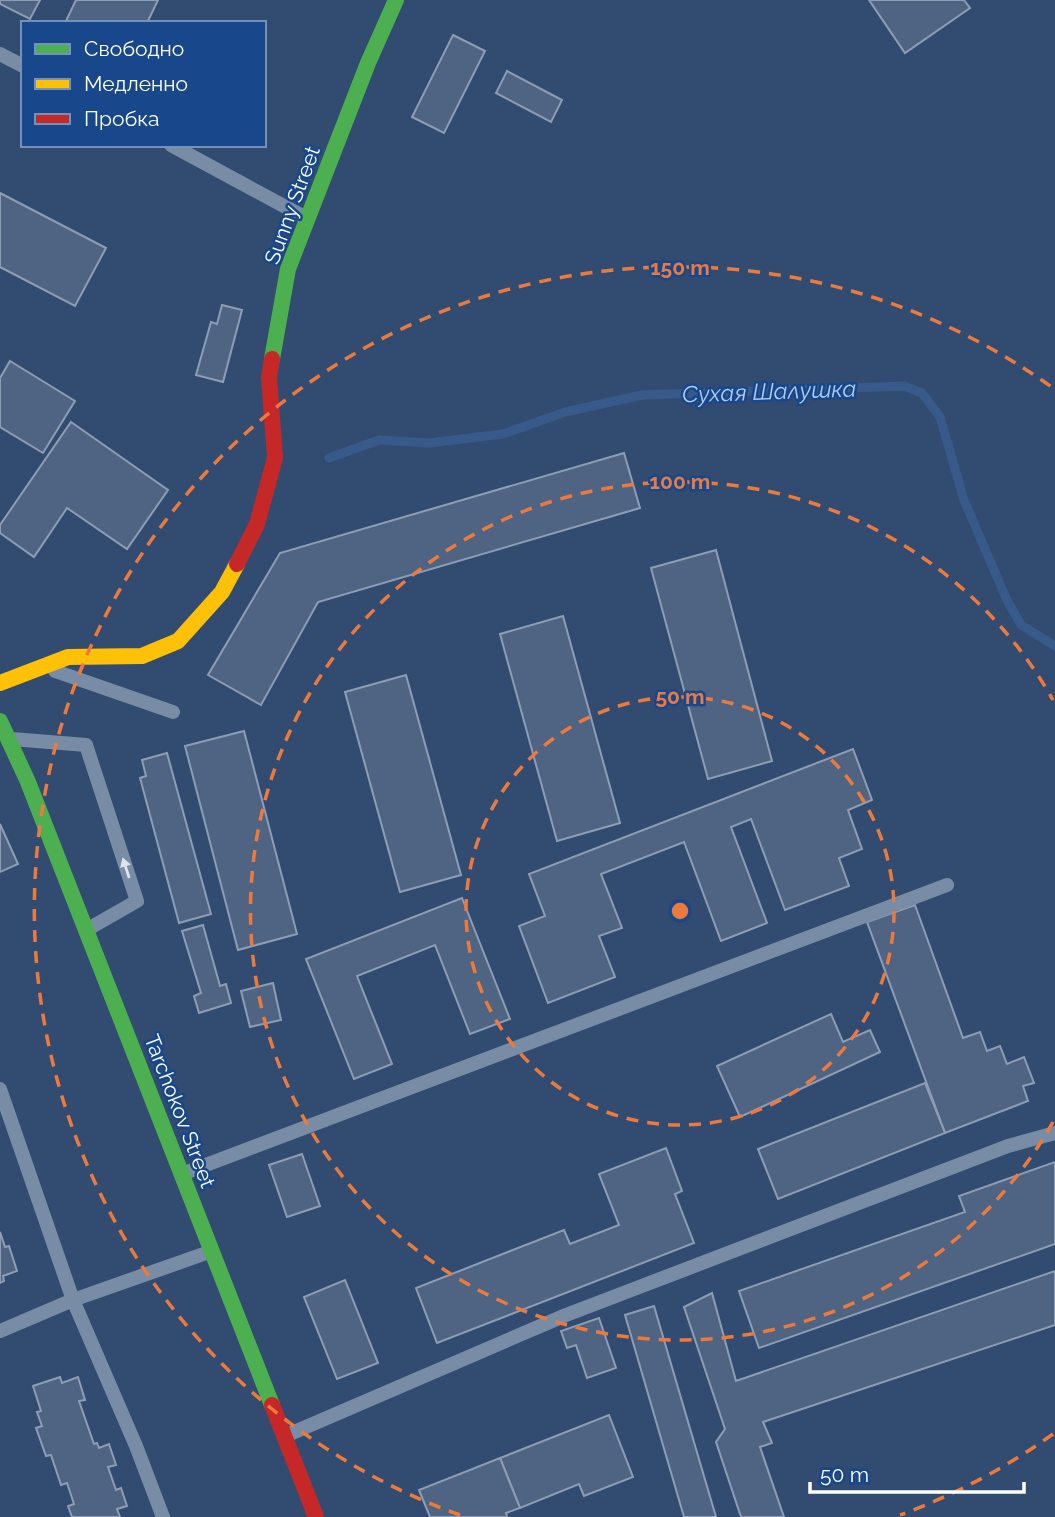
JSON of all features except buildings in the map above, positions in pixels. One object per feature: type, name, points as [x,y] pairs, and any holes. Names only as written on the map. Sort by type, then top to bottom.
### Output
[{"type":"street","name":"Sunny Street","points":[[0,683],[68,657],[142,656],[178,641],[222,592],[257,524],[275,458],[269,377],[288,269],[368,63],[396,0]]},
{"type":"street","name":"Tarchokov Street","points":[[0,721],[86,929],[316,1517]]},
{"type":"lane","points":[[0,54],[21,65]]},
{"type":"lane","points":[[175,147],[308,219]]},
{"type":"lane","points":[[44,667],[173,712]]},
{"type":"lane","points":[[9,739],[86,746],[137,901],[86,929]]},
{"type":"lane","points":[[182,1175],[947,885]]},
{"type":"lane","points":[[0,1089],[74,1300],[163,1517]]},
{"type":"lane","points":[[284,1437],[566,1315],[1008,1146],[1055,1133]]},
{"type":"lane","points":[[0,1331],[74,1300],[213,1251]]},
{"type":"waterway","name":"Сухая Шалушка","points":[[329,458],[379,440],[429,443],[503,434],[565,412],[642,395],[904,386],[922,393],[940,417],[964,500],[1006,598],[1021,625],[1055,646]]},
{"type":"traffic: fast","points":[[272,359],[288,269],[368,63],[396,0]]},
{"type":"traffic: fast","points":[[0,721],[28,782],[272,1405]]},
{"type":"traffic: slow","points":[[0,683],[68,657],[142,656],[178,641],[222,592],[237,564]]},
{"type":"traffic: jam","points":[[237,564],[257,524],[275,458],[269,377],[272,359]]},
{"type":"traffic: jam","points":[[272,1405],[316,1517]]}]
